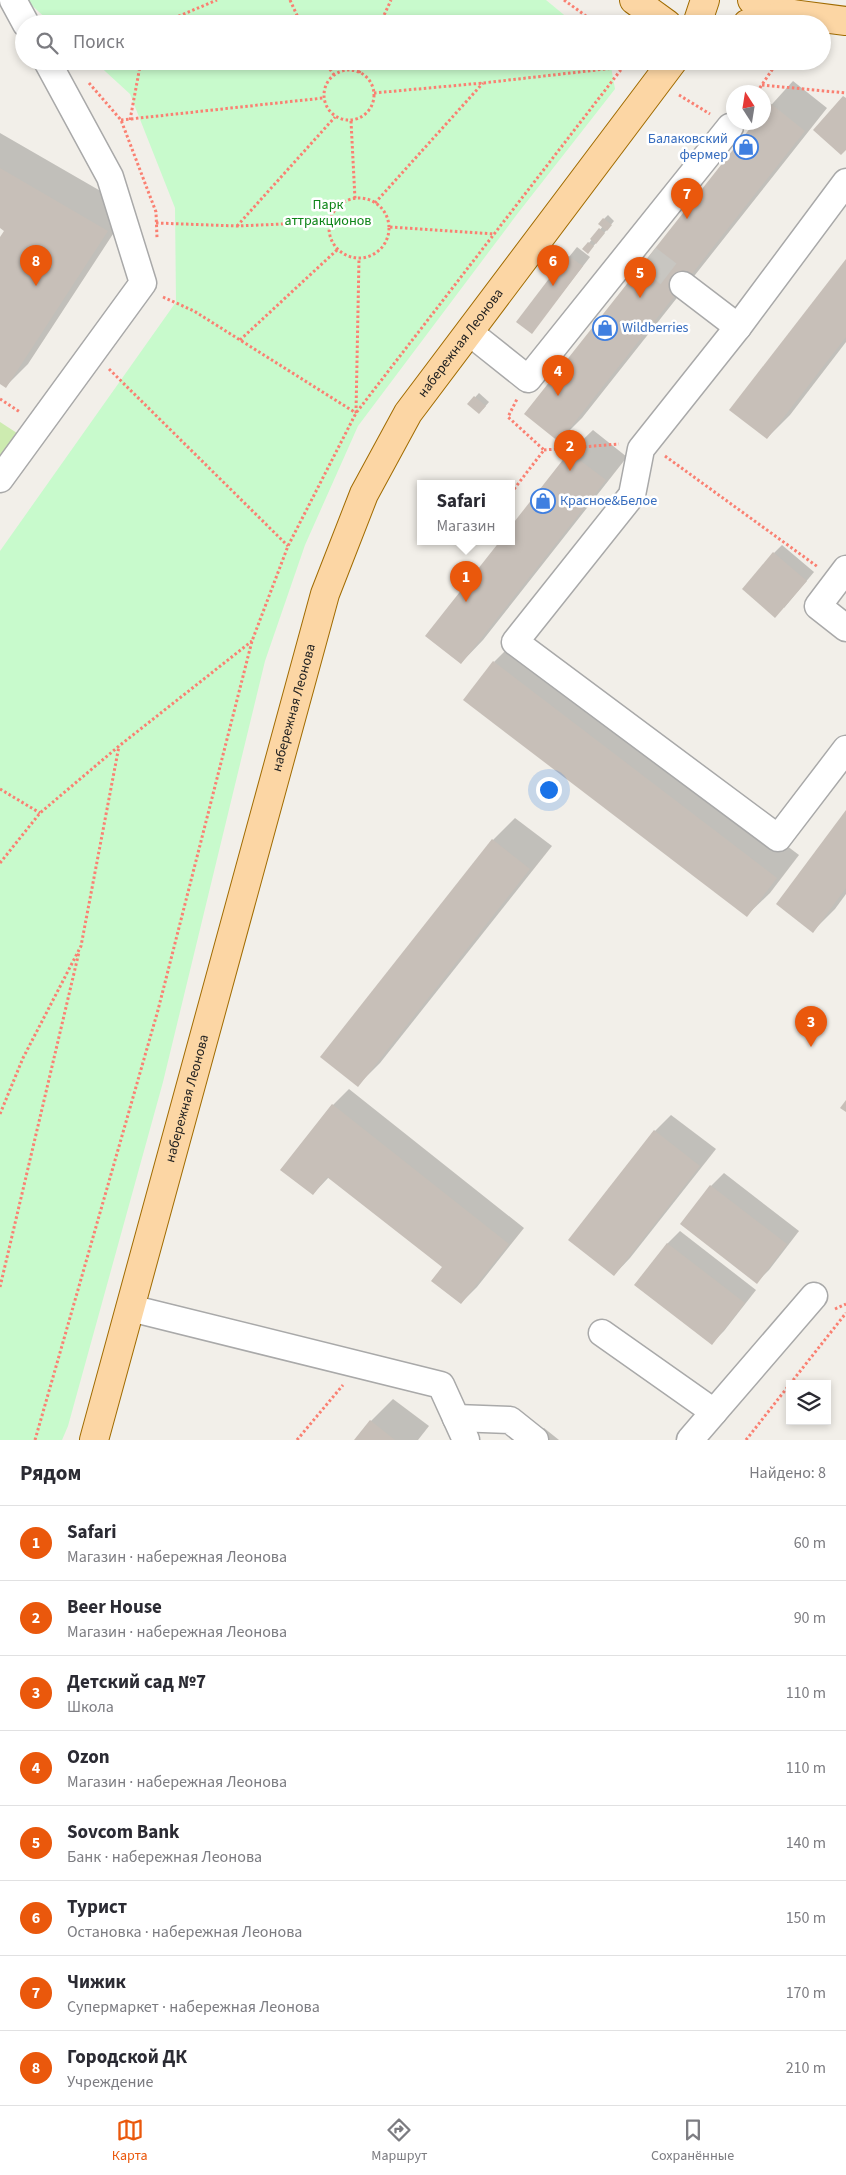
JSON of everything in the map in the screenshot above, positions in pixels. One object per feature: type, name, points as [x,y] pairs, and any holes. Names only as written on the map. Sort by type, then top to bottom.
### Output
[{"type":"main road","points":[[634,0],[654,15]]},
{"type":"main road","points":[[700,15],[705,0]]},
{"type":"main road","points":[[752,0],[800,15]]},
{"type":"main road","points":[[788,15],[792,14]]},
{"type":"main road","points":[[831,19],[846,21]]},
{"type":"main road","name":"набережная Леонова","points":[[94,1440],[325,594],[364,494],[408,413],[666,70]]},
{"type":"lane","points":[[13,0],[21,15]]},
{"type":"lane","points":[[0,479],[142,283],[110,177],[52,70]]},
{"type":"lane","points":[[469,332],[528,379],[641,253],[728,130]]},
{"type":"lane","points":[[846,182],[738,327],[646,442],[641,449],[632,495],[515,642],[778,838],[846,749]]},
{"type":"lane","points":[[684,285],[738,327]]},
{"type":"lane","points":[[841,575],[818,606],[846,628]]},
{"type":"lane","points":[[690,1440],[814,1296]]},
{"type":"lane","points":[[130,1308],[440,1385],[461,1429],[510,1420],[535,1440]]},
{"type":"lane","points":[[602,1334],[714,1412]]},
{"type":"path","points":[[181,15],[217,0]]},
{"type":"path","points":[[290,0],[297,15]]},
{"type":"path","points":[[384,15],[391,0]]},
{"type":"path","points":[[564,0],[585,15]]},
{"type":"path","points":[[130,120],[139,70]]},
{"type":"path","points":[[330,70],[334,75]]},
{"type":"path","points":[[351,70],[359,72],[372,84],[374,93],[373,103],[368,112],[360,118],[351,121],[335,117],[327,109],[323,98],[324,89],[334,75],[351,70]]},
{"type":"path","points":[[374,93],[597,70]]},
{"type":"path","points":[[762,85],[772,70]]},
{"type":"path","points":[[83,76],[121,120],[141,171]]},
{"type":"path","points":[[375,202],[483,83]]},
{"type":"path","points":[[771,86],[846,93]]},
{"type":"path","points":[[676,94],[726,125]]},
{"type":"path","points":[[121,120],[323,98]]},
{"type":"path","points":[[237,226],[335,117]]},
{"type":"path","points":[[351,121],[355,198]]},
{"type":"path","points":[[355,198],[375,202],[386,213],[390,227],[386,242],[375,254],[359,258],[348,256],[338,249],[330,237],[330,222],[335,211],[344,202],[355,198]]},
{"type":"path","points":[[156,224],[237,226],[330,222]]},
{"type":"path","points":[[390,227],[495,234]]},
{"type":"path","points":[[240,340],[338,249]]},
{"type":"path","points":[[158,295],[194,311],[356,413],[359,258]]},
{"type":"path","points":[[105,365],[288,546]]},
{"type":"path","points":[[528,379],[508,417],[544,450],[646,442],[841,575]]},
{"type":"path","points":[[515,488],[544,450]]},
{"type":"path","points":[[0,863],[40,813],[119,746],[252,641]]},
{"type":"path","points":[[0,1287],[81,946],[119,746]]},
{"type":"path","points":[[0,789],[40,813]]},
{"type":"path","points":[[0,1114],[23,1058],[81,946]]},
{"type":"path","points":[[793,1380],[846,1313]]},
{"type":"path","points":[[297,1440],[361,1365]]},
{"type":"path","points":[[746,1440],[786,1389]]},
{"type":"green space","points":[[26,0],[546,0],[564,15],[42,15]]},
{"type":"green space","name":"Парк аттракционов","points":[[104,70],[612,70],[615,89],[518,213],[358,426],[305,545],[265,661],[163,1082],[68,1426],[62,1440],[0,1440],[0,551],[176,302],[175,208],[130,94]]},
{"type":"green space","points":[[0,422],[20,435],[0,462]]},
{"type":"building","points":[[843,96],[846,98],[846,150],[841,155],[813,130]]},
{"type":"building","points":[[771,104],[805,131],[559,442],[524,414],[749,130],[771,130]]},
{"type":"building","points":[[0,168],[108,231],[6,388],[0,384],[0,237],[4,231],[0,228]]},
{"type":"building","points":[[603,218],[612,225],[607,231],[598,224]]},
{"type":"building","points":[[599,228],[605,233],[596,244],[590,239]]},
{"type":"building","points":[[588,242],[594,246],[588,254],[582,249]]},
{"type":"building","points":[[567,255],[583,266],[532,334],[516,322]]},
{"type":"building","points":[[846,259],[846,337],[767,439],[729,410]]},
{"type":"building","points":[[474,396],[486,406],[479,414],[467,404]]},
{"type":"building","points":[[569,452],[606,480],[461,664],[425,636],[497,545],[515,545],[515,521]]},
{"type":"building","points":[[773,552],[807,581],[775,618],[742,589]]},
{"type":"building","points":[[493,661],[777,878],[747,917],[463,700]]},
{"type":"building","points":[[846,810],[846,888],[813,933],[776,904]]},
{"type":"building","points":[[492,839],[530,869],[358,1087],[320,1057]]},
{"type":"building","points":[[846,1100],[846,1112],[840,1108]]},
{"type":"building","points":[[332,1104],[509,1244],[461,1304],[431,1281],[442,1267],[327,1177],[313,1195],[280,1170]]},
{"type":"building","points":[[654,1130],[700,1166],[614,1276],[568,1240]]},
{"type":"building","points":[[710,1185],[787,1244],[757,1284],[680,1224]]},
{"type":"building","points":[[667,1243],[745,1303],[712,1345],[634,1285]]},
{"type":"building","points":[[370,1420],[395,1440],[354,1440]]},
{"type":"tunnel","points":[[648,258],[683,285]]},
{"type":"place","name":"Балаковский фермер","points":[[746,147]]},
{"type":"place","name":"Чижик","points":[[687,219]]},
{"type":"place","name":"Городской ДК","points":[[36,286]]},
{"type":"place","name":"Турист","points":[[553,286]]},
{"type":"place","name":"Sovcom Bank","points":[[640,298]]},
{"type":"place","name":"Wildberries","points":[[605,328]]},
{"type":"place","name":"Ozon","points":[[558,396]]},
{"type":"place","name":"Beer House","points":[[570,471]]},
{"type":"place","name":"Красное&Белое","points":[[543,501]]},
{"type":"place","name":"Safari","points":[[466,602]]},
{"type":"place","name":"Детский сад №7","points":[[811,1047]]}]
